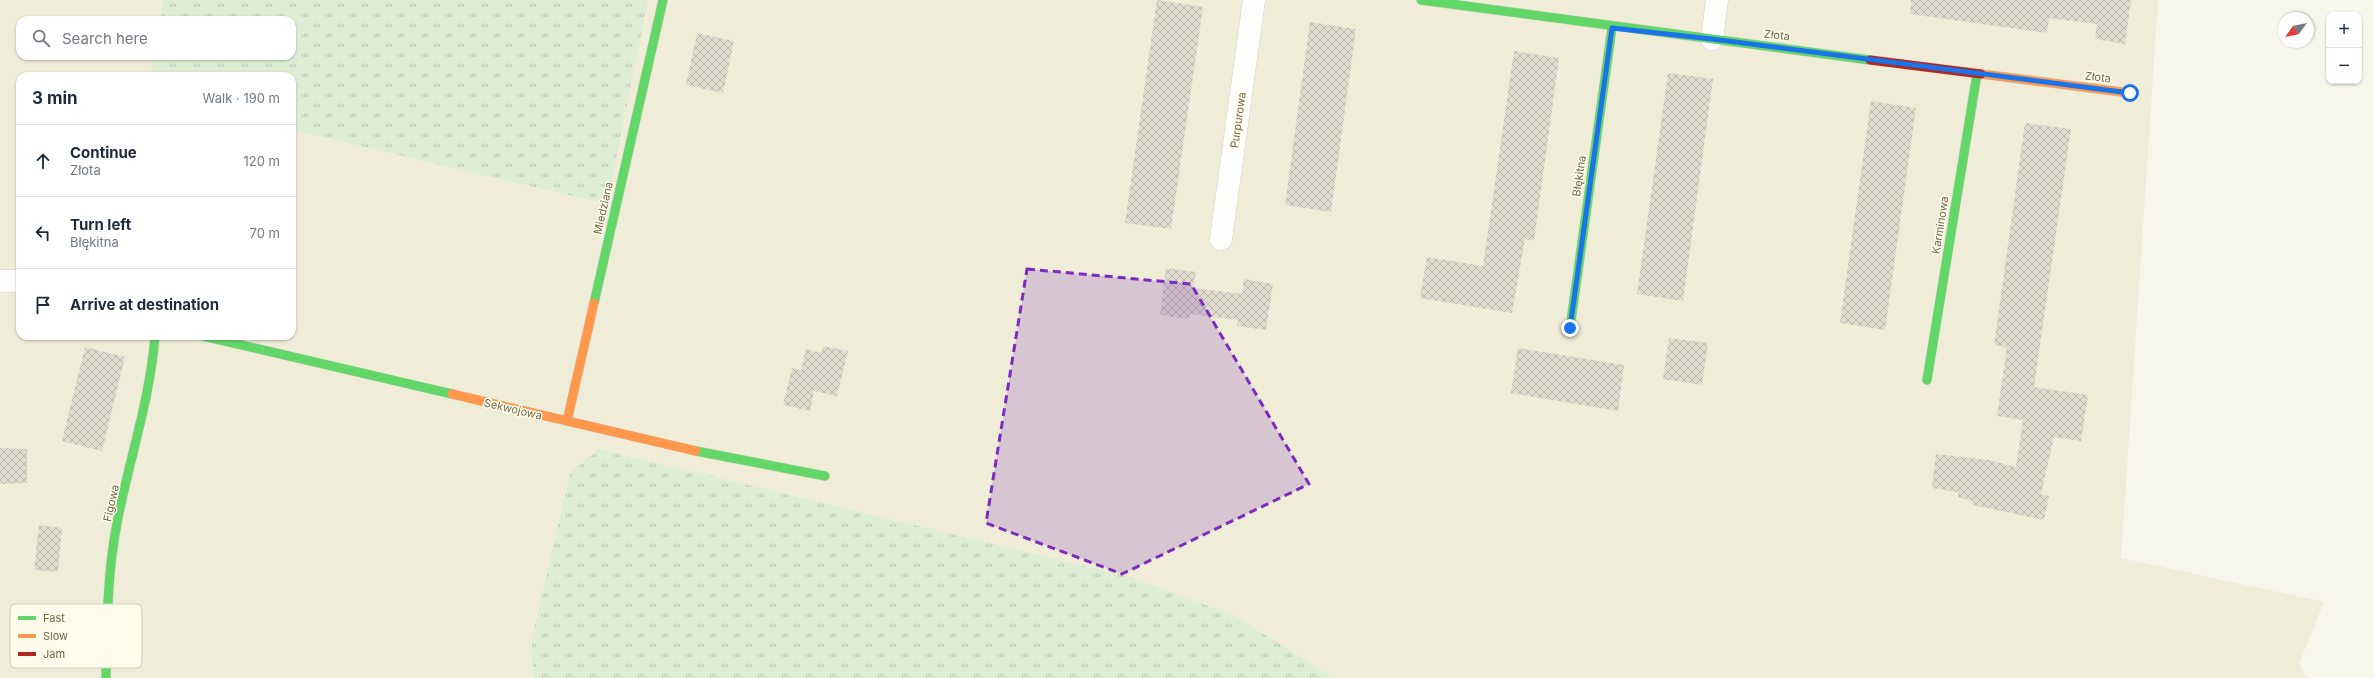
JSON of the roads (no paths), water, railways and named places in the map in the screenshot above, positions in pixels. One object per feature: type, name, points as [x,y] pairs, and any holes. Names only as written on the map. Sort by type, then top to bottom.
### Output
[{"type":"street","name":"Miedziana","points":[[567,421],[663,0]]},
{"type":"street","name":"Purpurowa","points":[[1221,239],[1254,0]]},
{"type":"street","name":"Złota","points":[[1421,0],[1612,28],[1712,39],[2130,93]]},
{"type":"street","points":[[1712,39],[1717,0]]},
{"type":"street","name":"Błękitna","points":[[1570,328],[1612,28]]},
{"type":"street","name":"Karminowa","points":[[1927,380],[1977,74]]},
{"type":"street","points":[[0,281],[16,281]]},
{"type":"street","name":"Figowa","points":[[108,604],[109,589],[122,502],[141,431],[154,359],[155,340]]},
{"type":"street","name":"Sekwojowa","points":[[220,340],[729,459],[826,476]]},
{"type":"street","name":"Figowa","points":[[106,668],[106,678]]}]
